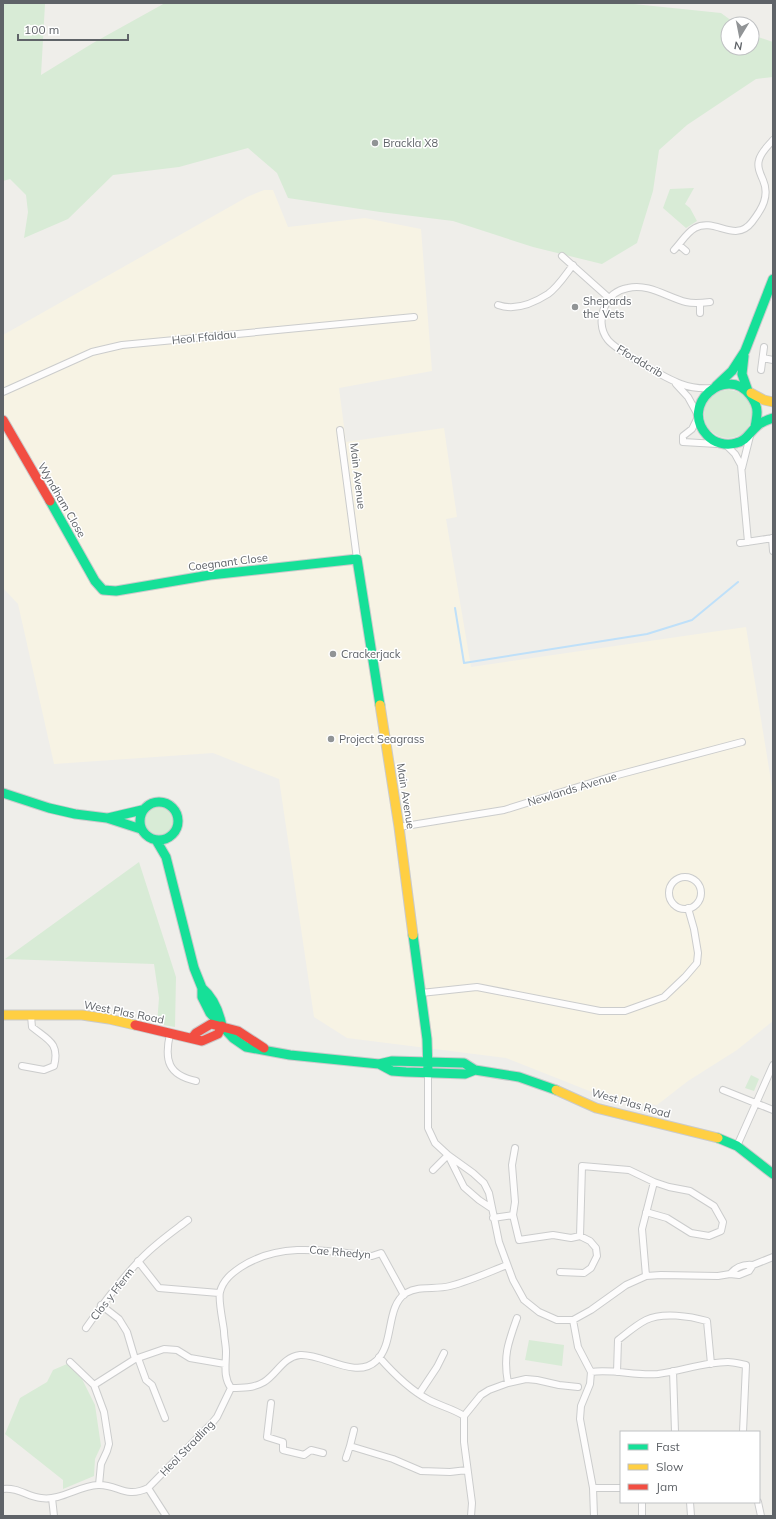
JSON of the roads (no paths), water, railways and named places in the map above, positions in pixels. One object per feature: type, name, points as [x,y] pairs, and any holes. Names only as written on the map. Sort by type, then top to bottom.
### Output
[{"type":"street","points":[[674,250],[691,231],[702,225],[710,224],[734,231],[743,229],[752,222],[765,203],[766,197],[764,183],[759,170],[759,161],[762,152],[773,140]]},
{"type":"street","points":[[679,245],[686,251]]},
{"type":"street","points":[[562,256],[610,298],[614,294],[624,289],[635,287],[646,288],[686,302],[710,302]]},
{"type":"street","points":[[498,304],[513,308],[529,304],[549,293],[573,265]]},
{"type":"street","points":[[748,542],[742,471],[747,446],[759,417],[758,408],[743,382],[741,374],[745,351],[773,279]]},
{"type":"street","name":"Fforddcrib","points":[[610,298],[604,308],[601,320],[603,332],[609,342],[671,380],[691,387],[715,387]]},
{"type":"street","points":[[700,303],[700,313]]},
{"type":"street","name":"Heol Ffaldau","points":[[3,392],[92,352],[122,345],[414,317]]},
{"type":"street","points":[[761,370],[764,347]]},
{"type":"street","points":[[745,351],[732,371],[702,399],[698,416],[692,429],[683,436],[683,442],[723,444],[739,443],[753,430],[773,418]]},
{"type":"street","points":[[763,358],[773,360]]},
{"type":"street","name":"Fforddcrib","points":[[671,380],[688,397],[698,416]]},
{"type":"street","points":[[715,387],[726,384],[734,385],[764,400],[773,402]]},
{"type":"street","points":[[698,416],[700,426],[705,434],[712,440],[723,444],[735,454],[742,471]]},
{"type":"street","name":"Wyndham Close","points":[[3,420],[95,581],[103,590]]},
{"type":"street","name":"Main Avenue","points":[[340,430],[357,560],[399,827],[427,1039],[428,1072]]},
{"type":"street","points":[[740,543],[773,538],[773,551]]},
{"type":"street","name":"Coegnant Close","points":[[103,590],[116,591],[210,575],[357,560]]},
{"type":"street","name":"Newlands Avenue","points":[[399,827],[504,810],[610,777],[742,742]]},
{"type":"street","points":[[3,793],[49,808],[75,814],[107,818],[141,829]]},
{"type":"street","points":[[166,857],[171,836],[177,828],[178,822],[175,810],[170,805],[158,801],[146,805],[139,816],[141,829],[144,834],[156,840],[162,840],[171,836]]},
{"type":"street","points":[[107,818],[142,810]]},
{"type":"street","points":[[156,840],[166,857],[194,968],[202,988],[210,994],[218,1009],[222,1026]]},
{"type":"street","points":[[683,877],[694,879],[701,888],[700,899],[697,904],[688,908],[678,907],[673,904],[669,895],[671,884],[675,880],[683,877]]},
{"type":"street","points":[[421,993],[477,987],[600,1011],[625,1011],[664,998],[697,963],[698,953],[694,929],[688,908]]},
{"type":"street","name":"West Plas Road","points":[[3,1015],[82,1015],[109,1019],[192,1038],[196,1033],[211,1024],[222,1026],[233,1038],[246,1047],[290,1055],[379,1064],[392,1061],[464,1063],[475,1070],[519,1078],[556,1090],[596,1108],[726,1140],[773,1174]]},
{"type":"street","points":[[22,1066],[44,1070],[54,1066],[57,1055],[54,1046],[32,1027],[31,1016]]},
{"type":"street","points":[[170,1034],[167,1055],[171,1066],[177,1074],[184,1078],[196,1081]]},
{"type":"street","name":"West Plas Road","points":[[379,1064],[392,1071],[465,1074],[475,1070]]},
{"type":"street","points":[[736,1146],[773,1065]]},
{"type":"street","points":[[428,1072],[428,1128],[435,1142],[448,1155],[484,1183],[489,1193],[499,1242],[513,1280],[524,1300],[538,1312],[557,1320],[573,1320],[591,1310],[626,1285],[646,1276],[718,1276],[730,1274],[735,1269],[746,1264],[753,1265],[773,1256]]},
{"type":"street","points":[[723,1090],[773,1110]]},
{"type":"street","points":[[515,1148],[512,1165],[516,1202],[513,1215],[519,1240],[553,1235],[571,1238],[580,1236],[590,1241],[596,1248],[597,1256],[591,1268],[584,1273],[560,1272]]},
{"type":"street","points":[[433,1170],[448,1155]]},
{"type":"street","points":[[448,1155],[464,1187],[491,1208]]},
{"type":"street","points":[[580,1236],[582,1166],[629,1170],[654,1182],[669,1187],[690,1191],[714,1206],[723,1222],[721,1231],[709,1236],[691,1233],[667,1218],[646,1212]]},
{"type":"street","points":[[646,1276],[642,1229],[654,1182]]},
{"type":"street","points":[[493,1218],[513,1215]]},
{"type":"street","name":"Clos y Fferm","points":[[86,1328],[101,1306],[138,1261],[188,1220]]},
{"type":"street","name":"Cae Rhedyn","points":[[219,1293],[223,1283],[232,1273],[245,1264],[265,1255],[290,1250],[310,1249],[372,1256],[381,1253],[404,1295]]},
{"type":"street","name":"Clos y Fferm","points":[[138,1261],[159,1288],[219,1293]]},
{"type":"street","points":[[219,1293],[226,1352],[226,1378],[231,1388],[249,1387],[266,1381],[288,1359],[294,1356],[301,1355],[360,1368],[368,1366],[376,1361],[385,1349],[395,1306],[404,1295],[413,1289],[437,1289],[451,1286],[507,1265]]},
{"type":"street","points":[[101,1306],[119,1319],[127,1332],[146,1380],[152,1385],[165,1418]]},
{"type":"street","points":[[617,1372],[618,1340],[647,1320],[661,1316],[694,1317],[707,1321],[711,1364]]},
{"type":"street","points":[[508,1383],[506,1351],[518,1318]]},
{"type":"street","points":[[573,1320],[578,1347],[591,1372],[590,1384],[581,1406],[580,1419],[594,1488],[594,1516]]},
{"type":"street","points":[[94,1385],[137,1358],[164,1349],[177,1350],[190,1358],[225,1364]]},
{"type":"street","points":[[418,1394],[444,1354]]},
{"type":"street","points":[[379,1357],[390,1370],[418,1394],[464,1416]]},
{"type":"street","points":[[70,1362],[94,1385],[104,1412],[109,1444],[101,1464],[99,1485]]},
{"type":"street","points":[[591,1372],[605,1370],[642,1374],[658,1374],[711,1364],[729,1362],[746,1364],[743,1431]]},
{"type":"street","points":[[673,1371],[675,1431]]},
{"type":"street","points":[[471,1516],[472,1503],[464,1442],[464,1416],[481,1395],[489,1390],[508,1383],[526,1379],[559,1385],[578,1386]]},
{"type":"street","name":"Heol Stradling","points":[[148,1488],[217,1417],[231,1388]]},
{"type":"street","points":[[270,1403],[266,1437],[283,1442],[283,1450],[304,1455],[311,1450],[323,1453]]},
{"type":"street","points":[[346,1458],[354,1430]]},
{"type":"street","points":[[350,1446],[393,1459],[421,1471],[450,1472],[467,1470]]},
{"type":"street","points":[[3,1490],[14,1489],[40,1498],[52,1498],[89,1486],[99,1485],[132,1492],[139,1492],[148,1488],[166,1516]]},
{"type":"street","points":[[594,1488],[620,1488]]},
{"type":"street","points":[[52,1498],[54,1516]]},
{"type":"street","points":[[642,1503],[642,1516]]},
{"type":"street","points":[[690,1503],[691,1516]]},
{"type":"street","points":[[758,1503],[760,1516]]},
{"type":"waterway","points":[[455,608],[464,663],[647,634],[692,620],[738,582]]},
{"type":"place","name":"Brackla X8","points":[[375,143]]},
{"type":"place","name":"Shepards the Vets","points":[[575,307]]},
{"type":"place","name":"Crackerjack","points":[[333,654]]},
{"type":"place","name":"Project Seagrass","points":[[331,739]]}]
